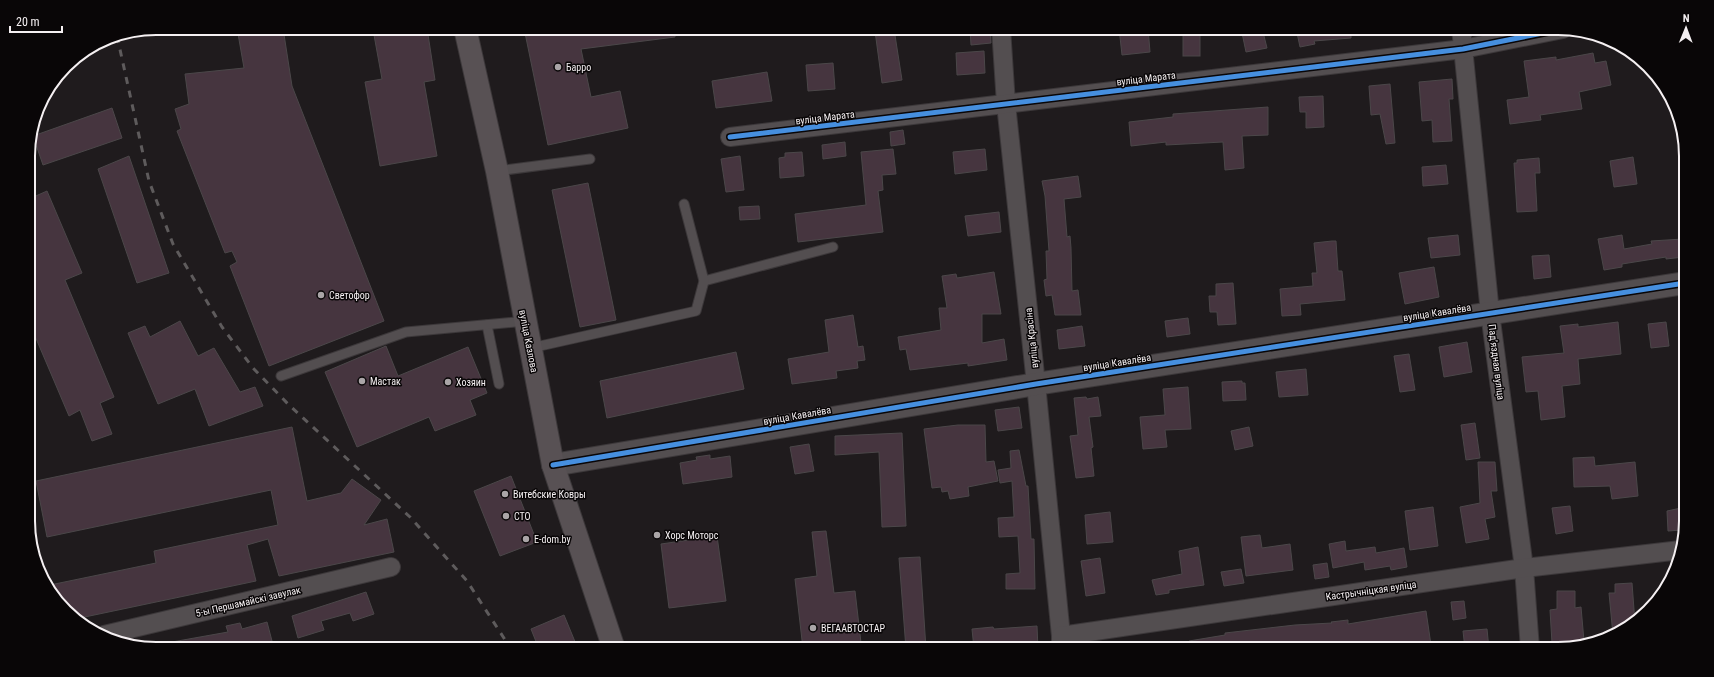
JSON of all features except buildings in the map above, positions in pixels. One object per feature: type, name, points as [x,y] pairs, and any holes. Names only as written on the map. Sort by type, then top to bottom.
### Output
[{"type":"main road","name":"вуліца Казлова","points":[[467,35],[497,172],[553,465],[612,642]]},
{"type":"street","name":"вуліца Красіна","points":[[1001,35],[1006,104],[1036,384],[1061,642]]},
{"type":"street","name":"Падʼяздная вуліца","points":[[1462,35],[1490,313],[1524,568],[1529,642]]},
{"type":"street","name":"вуліца Марата","points":[[730,137],[1463,49],[1533,35]]},
{"type":"street","name":"вуліца Кавалёва","points":[[553,465],[1036,384],[1679,285]]},
{"type":"street","name":"Кастрычніцкая вуліца","points":[[1061,642],[1524,568],[1675,551]]},
{"type":"street","name":"5-ы Першамайскі завулак","points":[[111,633],[391,567]]},
{"type":"lane","points":[[497,172],[590,159]]},
{"type":"lane","points":[[531,348],[696,311],[704,281],[684,204]]},
{"type":"lane","points":[[704,281],[833,247]]},
{"type":"lane","points":[[281,376],[406,332],[526,321]]},
{"type":"lane","points":[[487,325],[500,384]]},
{"type":"railway","points":[[118,41],[149,181],[173,244],[222,327],[253,368],[289,405],[410,517],[467,581],[506,642]]},
{"type":"cycle path","points":[[730,137],[1463,49],[1533,35]]},
{"type":"cycle path","points":[[553,465],[1036,384],[1679,284]]},
{"type":"place","name":"Барро","points":[[558,67]]},
{"type":"place","name":"Светофор","points":[[321,295]]},
{"type":"place","name":"Мастак","points":[[362,381]]},
{"type":"place","name":"Хозяин","points":[[448,382]]},
{"type":"place","name":"Витебские Ковры","points":[[505,494]]},
{"type":"place","name":"СТО","points":[[506,516]]},
{"type":"place","name":"Хорс Моторс","points":[[657,535]]},
{"type":"place","name":"E-dom.by","points":[[526,539]]},
{"type":"place","name":"ВЕГААВТОСТАР","points":[[813,628]]}]
